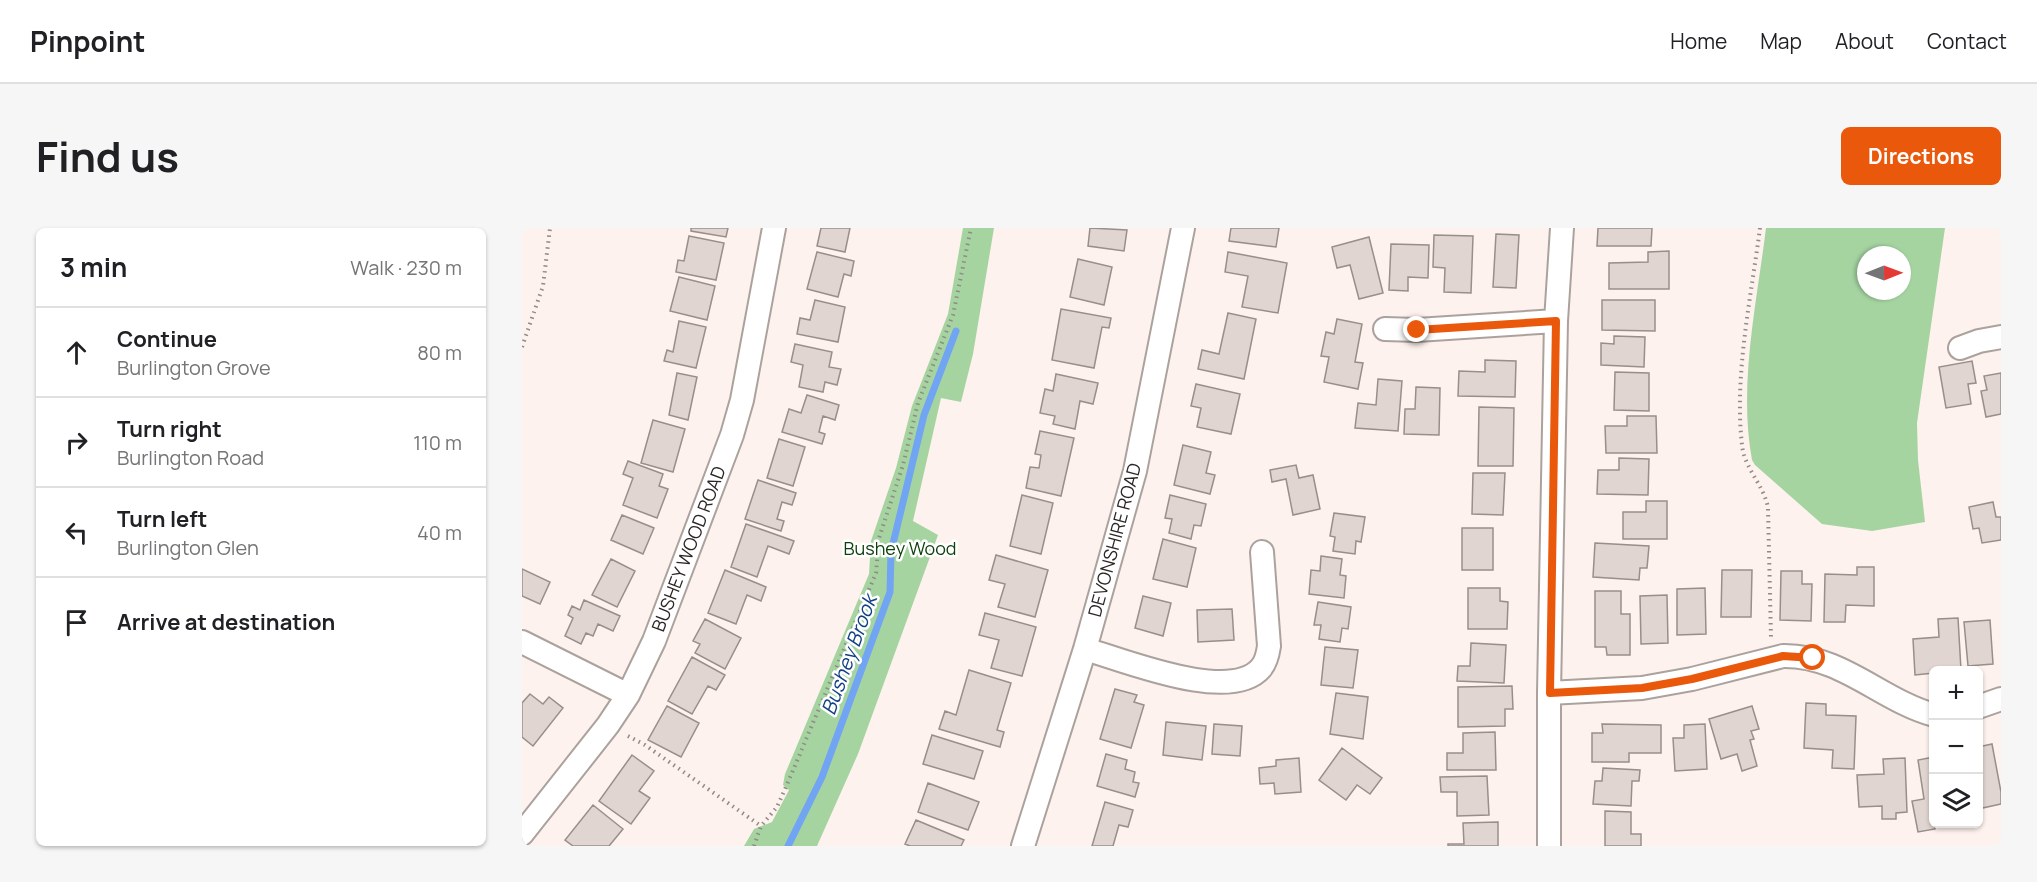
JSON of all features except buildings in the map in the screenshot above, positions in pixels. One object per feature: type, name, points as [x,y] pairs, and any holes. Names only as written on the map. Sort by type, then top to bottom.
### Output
[{"type":"street","name":"BUSHEY WOOD ROAD","points":[[522,834],[608,725],[628,695],[654,641],[732,435],[742,400],[774,228]]},
{"type":"street","name":"DEVONSHIRE ROAD","points":[[1023,846],[1085,649],[1135,471],[1184,228]]},
{"type":"street","points":[[1550,846],[1556,321],[1562,228]]},
{"type":"street","points":[[1385,328],[1417,330],[1556,321]]},
{"type":"street","points":[[1960,348],[1979,341],[2001,337]]},
{"type":"street","points":[[1085,649],[1196,681],[1238,681],[1250,676],[1261,668],[1269,646],[1262,552]]},
{"type":"street","points":[[522,642],[628,695]]},
{"type":"street","points":[[1550,693],[1642,688],[1692,679],[1783,656],[1813,658],[1836,667],[1912,708],[1929,713]]},
{"type":"street","points":[[1983,705],[2001,699]]},
{"type":"path","points":[[522,347],[543,286],[550,228]]},
{"type":"path","points":[[754,846],[761,826],[777,807],[786,787],[876,573],[879,538],[903,465],[918,403],[953,315],[971,228]]},
{"type":"path","points":[[1760,228],[1742,364],[1740,411],[1743,455],[1763,490],[1768,508],[1771,659]]},
{"type":"path","points":[[608,725],[645,745],[761,826]]},
{"type":"green space","name":"Bushey Wood","points":[[963,228],[994,228],[973,354],[961,402],[941,398],[913,521],[938,535],[858,754],[817,846],[744,846],[754,829],[772,822],[789,790],[783,785],[785,774],[869,574],[871,541],[896,468],[912,406],[948,314]]},
{"type":"green space","points":[[1766,228],[1945,228],[1917,423],[1918,460],[1925,522],[1872,531],[1822,524],[1755,465],[1752,460],[1748,432],[1747,403],[1754,314]]},
{"type":"waterway","name":"Bushey Brook","points":[[788,846],[822,777],[890,592],[891,552],[924,415],[956,331]]},
{"type":"route","points":[[1417,330],[1556,321],[1550,693],[1642,688],[1692,679],[1783,656],[1813,658]]}]
